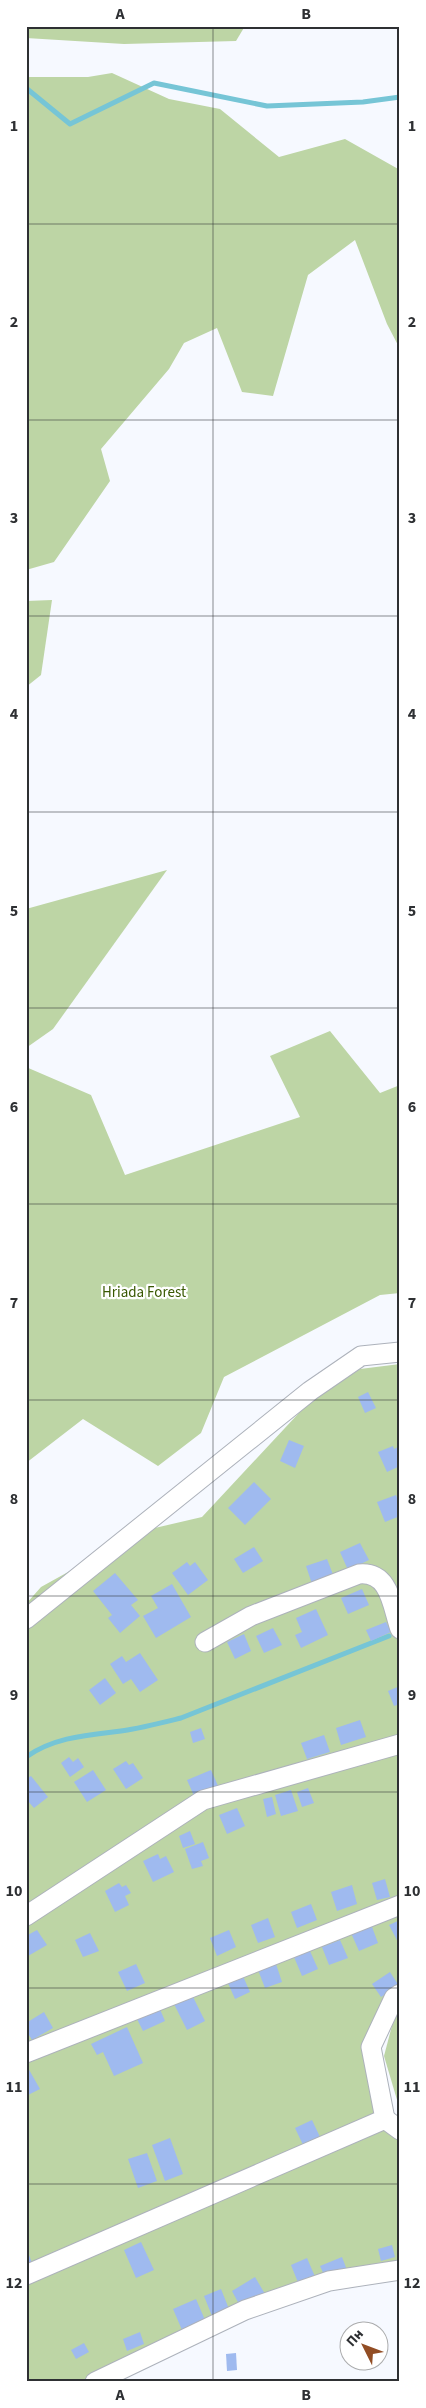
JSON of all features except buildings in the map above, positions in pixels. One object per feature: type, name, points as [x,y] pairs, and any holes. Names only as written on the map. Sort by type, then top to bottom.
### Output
[{"type":"street","points":[[26,1619],[310,1391],[361,1356],[400,1352]]},
{"type":"street","points":[[205,1642],[251,1616],[359,1574],[370,1573],[379,1577],[386,1586],[400,1629]]},
{"type":"street","points":[[26,1916],[203,1800],[400,1744]]},
{"type":"street","points":[[26,2053],[400,1904]]},
{"type":"street","points":[[26,2275],[392,2124],[371,2047],[394,1998],[400,1994]]},
{"type":"street","points":[[95,2382],[245,2310],[329,2281],[400,2270]]},
{"type":"green space","points":[[26,26],[245,26],[236,41],[124,44],[26,38]]},
{"type":"green space","points":[[112,73],[169,99],[220,109],[279,157],[345,139],[400,170],[400,349],[387,324],[355,240],[308,275],[273,396],[242,392],[217,328],[184,343],[169,369],[101,449],[110,481],[54,562],[26,570],[26,77],[88,77]]},
{"type":"green space","points":[[52,600],[41,675],[26,687],[26,601]]},
{"type":"green space","points":[[167,870],[53,1029],[26,1048],[26,909]]},
{"type":"green space","name":"Hriada Forest","points":[[330,1031],[380,1093],[400,1085],[400,1293],[380,1295],[224,1377],[201,1433],[158,1466],[83,1419],[26,1463],[26,1067],[91,1095],[125,1175],[300,1117],[270,1056]]},
{"type":"green space","points":[[400,1364],[400,1988],[364,2047],[400,2135],[400,2268],[287,2288],[84,2382],[26,2382],[26,1604],[41,1587],[142,1531],[202,1517],[311,1400],[360,1369]]},
{"type":"green space","points":[[400,2013],[400,2110],[384,2056],[394,2018]]},
{"type":"waterway","points":[[26,88],[70,124],[154,83],[267,106],[363,102],[400,97]]},
{"type":"waterway","points":[[26,1757],[37,1750],[60,1741],[121,1731],[181,1718],[389,1636]]}]
